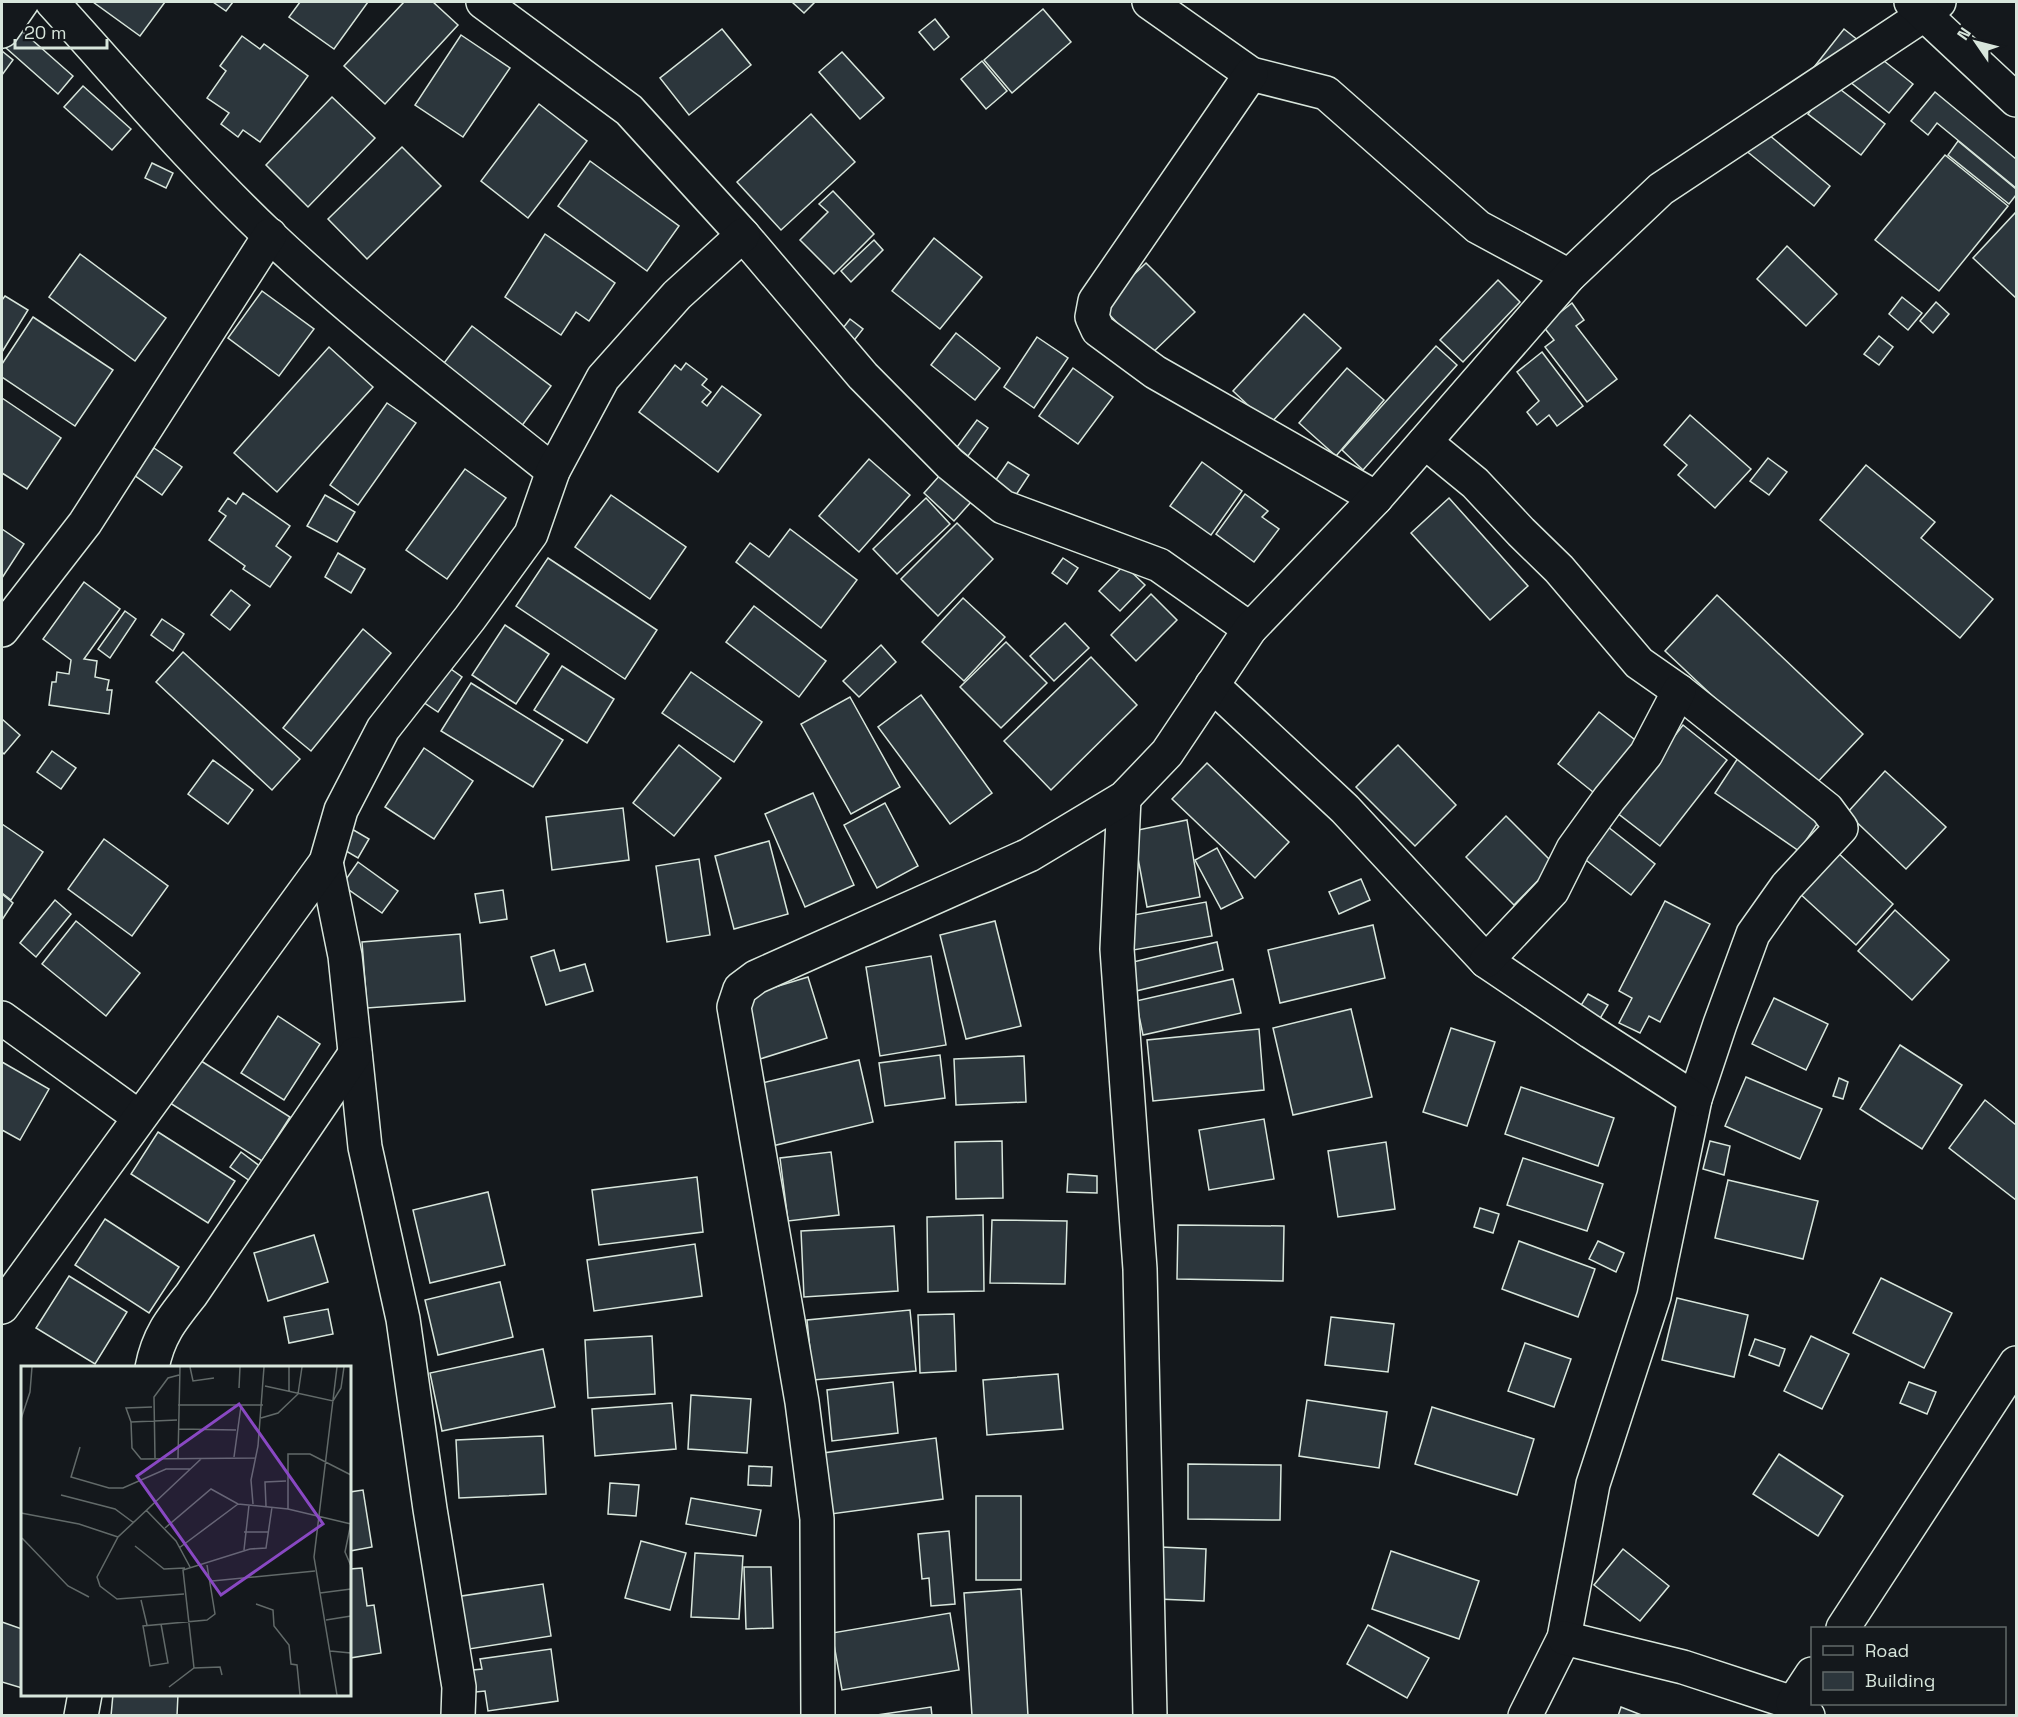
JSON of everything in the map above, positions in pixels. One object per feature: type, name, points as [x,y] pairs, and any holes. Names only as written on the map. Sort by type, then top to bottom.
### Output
[{"type":"street","points":[[2,31],[22,2]]},
{"type":"street","points":[[52,2],[216,182],[270,235],[378,332],[553,471]]},
{"type":"street","points":[[483,2],[629,110],[743,235],[863,376],[950,464],[1003,507],[1159,565],[1250,629]]},
{"type":"street","points":[[1149,2],[1251,74],[1326,93],[1478,227],[1569,276]]},
{"type":"street","points":[[819,1716],[817,1519],[802,1402],[735,1007],[740,989],[756,977],[1029,855],[1124,798],[1167,753],[1250,629],[1376,498],[1569,276],[1661,189],[1925,6],[2016,100]]},
{"type":"street","points":[[1251,74],[1095,301],[1092,317],[1098,330],[1155,372],[1376,498]]},
{"type":"street","points":[[2,630],[85,523],[270,235]]},
{"type":"street","points":[[2,1307],[326,862],[341,810],[383,729],[470,618],[531,534],[553,471],[603,378],[677,295],[743,235]]},
{"type":"street","points":[[1425,442],[1475,483],[1559,569],[1639,663],[1679,691],[1827,809],[1841,828],[1787,886],[1753,934],[1695,1099],[1654,1296],[1593,1484],[1563,1638],[1525,1716]]},
{"type":"street","points":[[1212,684],[1345,809],[1486,961],[1695,1099]]},
{"type":"street","points":[[1486,961],[1552,891],[1573,849],[1609,799],[1646,754],[1679,691]]},
{"type":"street","points":[[1124,798],[1117,949],[1140,1269],[1150,1716]]},
{"type":"street","points":[[326,862],[345,956],[365,1147],[403,1319],[430,1509],[459,1687],[458,1716]]},
{"type":"street","points":[[2,1018],[139,1117]]},
{"type":"street","points":[[152,1366],[156,1346],[171,1321],[355,1054]]},
{"type":"street","points":[[1844,1627],[2016,1363]]},
{"type":"street","points":[[1563,1638],[1683,1667],[1801,1709],[1811,1677]]},
{"type":"street","points":[[81,1716],[85,1696]]},
{"type":"building","points":[[93,2],[165,2],[140,36]]},
{"type":"building","points":[[213,2],[233,2],[226,11]]},
{"type":"building","points":[[300,2],[368,2],[334,49],[289,17]]},
{"type":"building","points":[[404,2],[433,2],[458,25],[385,104],[344,66]]},
{"type":"building","points":[[792,2],[815,2],[804,13]]},
{"type":"building","points":[[1043,9],[1071,42],[1012,93],[984,60]]},
{"type":"building","points":[[935,19],[949,37],[934,50],[919,32]]},
{"type":"building","points":[[722,29],[751,65],[689,115],[660,78]]},
{"type":"building","points":[[1844,29],[1913,84],[1889,113],[1835,70],[1811,71]]},
{"type":"building","points":[[22,31],[73,76],[58,94],[6,48]]},
{"type":"building","points":[[461,35],[510,68],[463,137],[415,105]]},
{"type":"building","points":[[242,36],[260,49],[264,44],[308,76],[260,142],[243,130],[238,137],[221,124],[229,113],[207,98],[226,71],[220,66]]},
{"type":"building","points":[[2,51],[13,60],[2,75]]},
{"type":"building","points":[[842,52],[884,98],[860,119],[819,72]]},
{"type":"building","points":[[982,61],[1007,91],[986,109],[961,79]]},
{"type":"building","points":[[1832,83],[1885,124],[1861,155],[1808,114]]},
{"type":"building","points":[[83,86],[131,129],[112,150],[64,107]]},
{"type":"building","points":[[1935,92],[2016,159],[2016,188],[1937,123],[1928,135],[1911,121]]},
{"type":"building","points":[[332,97],[375,138],[308,207],[266,165]]},
{"type":"building","points":[[539,104],[587,141],[528,218],[481,181]]},
{"type":"building","points":[[811,114],[855,162],[781,230],[737,182]]},
{"type":"building","points":[[1756,124],[1830,186],[1814,206],[1739,145]]},
{"type":"building","points":[[1958,141],[2016,189],[2016,195],[2009,204],[1948,155]]},
{"type":"building","points":[[402,147],[441,186],[367,259],[328,219]]},
{"type":"building","points":[[1945,155],[2008,206],[1939,291],[1875,240]]},
{"type":"building","points":[[590,161],[679,226],[647,271],[558,206]]},
{"type":"building","points":[[152,163],[173,173],[166,188],[145,178]]},
{"type":"building","points":[[833,191],[874,234],[834,274],[800,240],[828,212],[819,204]]},
{"type":"building","points":[[2016,212],[2016,298],[1973,258]]},
{"type":"building","points":[[545,234],[615,283],[589,321],[576,312],[561,335],[505,297]]},
{"type":"building","points":[[934,238],[982,277],[940,329],[892,291]]},
{"type":"building","points":[[874,240],[883,250],[851,282],[841,271]]},
{"type":"building","points":[[1787,246],[1837,294],[1806,326],[1757,279]]},
{"type":"building","points":[[80,254],[166,318],[135,361],[49,297]]},
{"type":"building","points":[[1146,263],[1195,312],[1149,356],[1101,306]]},
{"type":"building","points":[[1498,280],[1520,302],[1463,362],[1440,340]]},
{"type":"building","points":[[262,291],[314,329],[279,376],[228,338]]},
{"type":"building","points":[[5,296],[28,310],[2,352],[2,300]]},
{"type":"building","points":[[1902,297],[1922,313],[1908,330],[1889,314]]},
{"type":"building","points":[[1936,302],[1949,314],[1933,333],[1920,321]]},
{"type":"building","points":[[1572,303],[1584,320],[1576,326],[1617,379],[1587,402],[1545,347],[1554,340],[1543,326]]},
{"type":"building","points":[[1304,314],[1341,348],[1269,425],[1233,391]]},
{"type":"building","points":[[33,317],[113,370],[75,426],[2,377],[2,364]]},
{"type":"building","points":[[850,319],[863,329],[852,343],[839,333]]},
{"type":"building","points":[[472,326],[551,386],[521,427],[441,367]]},
{"type":"building","points":[[956,333],[1000,368],[975,400],[931,365]]},
{"type":"building","points":[[1879,336],[1893,347],[1879,365],[1864,354]]},
{"type":"building","points":[[1037,337],[1068,358],[1034,408],[1004,387]]},
{"type":"building","points":[[1436,346],[1457,365],[1363,470],[1342,450]]},
{"type":"building","points":[[329,347],[373,387],[277,492],[234,453]]},
{"type":"building","points":[[1542,352],[1583,406],[1557,426],[1549,415],[1537,425],[1527,412],[1539,401],[1517,372]]},
{"type":"building","points":[[686,363],[707,379],[702,385],[711,392],[702,402],[707,406],[722,386],[761,415],[718,472],[639,412],[675,365],[681,370]]},
{"type":"building","points":[[1073,368],[1113,397],[1078,444],[1039,416]]},
{"type":"building","points":[[1347,368],[1384,400],[1336,456],[1299,423]]},
{"type":"building","points":[[2,398],[61,438],[27,489],[2,473]]},
{"type":"building","points":[[387,403],[416,423],[358,505],[330,485]]},
{"type":"building","points":[[1690,415],[1751,469],[1715,508],[1678,475],[1687,465],[1664,445]]},
{"type":"building","points":[[977,420],[988,428],[968,456],[957,447]]},
{"type":"building","points":[[154,448],[182,467],[162,495],[134,475]]},
{"type":"building","points":[[1768,458],[1787,472],[1769,495],[1750,481]]},
{"type":"building","points":[[869,459],[910,495],[859,552],[819,516]]},
{"type":"building","points":[[1008,462],[1029,475],[1014,498],[993,484]]},
{"type":"building","points":[[1202,462],[1242,491],[1211,535],[1170,506]]},
{"type":"building","points":[[1866,465],[1935,522],[1921,538],[1993,599],[1960,638],[1820,520]]},
{"type":"building","points":[[465,469],[506,498],[447,579],[406,550]]},
{"type":"building","points":[[941,474],[971,502],[954,521],[924,493]]},
{"type":"building","points":[[243,493],[290,526],[276,546],[291,557],[270,587],[243,569],[245,566],[209,540],[226,516],[219,511],[228,498],[236,504]]},
{"type":"building","points":[[1245,494],[1268,511],[1262,517],[1279,529],[1254,562],[1216,534]]},
{"type":"building","points":[[325,495],[355,512],[337,542],[307,526]]},
{"type":"building","points":[[611,495],[686,547],[650,599],[575,547]]},
{"type":"building","points":[[926,498],[950,524],[897,574],[873,549]]},
{"type":"building","points":[[1449,498],[1528,586],[1490,620],[1411,533]]},
{"type":"building","points":[[957,523],[993,559],[938,616],[901,579]]},
{"type":"building","points":[[2,529],[24,544],[2,578]]},
{"type":"building","points":[[790,529],[857,580],[821,628],[736,562],[750,543],[769,557]]},
{"type":"building","points":[[338,553],[365,569],[351,593],[325,577]]},
{"type":"building","points":[[548,558],[657,630],[625,679],[516,606]]},
{"type":"building","points":[[1063,558],[1078,568],[1067,584],[1052,573]]},
{"type":"building","points":[[1124,565],[1145,585],[1120,611],[1099,591]]},
{"type":"building","points":[[84,582],[120,609],[84,659],[97,661],[95,677],[109,680],[107,690],[112,690],[109,714],[49,705],[52,682],[56,682],[57,672],[69,674],[71,660],[43,639]]},
{"type":"building","points":[[231,590],[250,605],[230,630],[211,615]]},
{"type":"building","points":[[1151,594],[1177,620],[1136,661],[1111,635]]},
{"type":"building","points":[[1717,595],[1863,734],[1811,789],[1665,651]]},
{"type":"building","points":[[963,598],[1005,637],[964,681],[922,642]]},
{"type":"building","points":[[754,606],[826,661],[799,697],[726,642]]},
{"type":"building","points":[[125,611],[136,619],[110,658],[98,649]]},
{"type":"building","points":[[162,619],[184,634],[173,651],[151,635]]},
{"type":"building","points":[[1065,623],[1089,648],[1054,681],[1030,656]]},
{"type":"building","points":[[505,625],[549,654],[516,704],[472,675]]},
{"type":"building","points":[[363,629],[391,653],[311,751],[283,728]]},
{"type":"building","points":[[1006,642],[1047,683],[1001,728],[960,687]]},
{"type":"building","points":[[881,645],[896,662],[859,697],[843,681]]},
{"type":"building","points":[[183,652],[300,759],[272,790],[156,682]]},
{"type":"building","points":[[1091,657],[1137,705],[1051,790],[1004,741]]},
{"type":"building","points":[[441,662],[462,677],[438,712],[417,698]]},
{"type":"building","points":[[562,666],[614,699],[587,743],[534,710]]},
{"type":"building","points":[[691,672],[762,722],[734,762],[662,713]]},
{"type":"building","points":[[471,683],[563,740],[533,787],[441,731]]},
{"type":"building","points":[[921,695],[992,793],[950,824],[878,727]]},
{"type":"building","points":[[850,697],[900,787],[851,814],[801,724]]},
{"type":"building","points":[[1599,712],[1639,743],[1598,796],[1558,764]]},
{"type":"building","points":[[2,719],[20,735],[4,754],[2,752]]},
{"type":"building","points":[[1683,725],[1727,760],[1660,846],[1616,812]]},
{"type":"building","points":[[679,745],[721,778],[674,836],[633,803]]},
{"type":"building","points":[[1398,745],[1456,805],[1415,846],[1356,787]]},
{"type":"building","points":[[424,748],[473,781],[434,839],[385,807]]},
{"type":"building","points":[[52,751],[76,768],[61,789],[37,772]]},
{"type":"building","points":[[1738,758],[1823,815],[1799,851],[1715,793]]},
{"type":"building","points":[[213,760],[253,790],[228,824],[188,794]]},
{"type":"building","points":[[1207,763],[1289,842],[1255,878],[1172,799]]},
{"type":"building","points":[[1885,771],[1946,827],[1906,869],[1847,813]]},
{"type":"building","points":[[813,793],[854,885],[805,907],[765,814]]},
{"type":"building","points":[[885,803],[918,866],[877,888],[844,825]]},
{"type":"building","points":[[623,808],[629,860],[552,870],[546,817]]},
{"type":"building","points":[[1506,816],[1554,864],[1514,905],[1466,857]]},
{"type":"building","points":[[1187,820],[1200,897],[1147,907],[1133,831]]},
{"type":"building","points":[[1603,823],[1655,864],[1631,895],[1578,854]]},
{"type":"building","points":[[2,824],[43,852],[11,900],[2,893]]},
{"type":"building","points":[[345,825],[369,839],[358,858],[334,844]]},
{"type":"building","points":[[104,839],[168,886],[132,936],[68,889]]},
{"type":"building","points":[[769,841],[788,914],[734,929],[715,856]]},
{"type":"building","points":[[1217,848],[1243,898],[1221,909],[1195,860]]},
{"type":"building","points":[[1836,851],[1893,904],[1856,945],[1798,892]]},
{"type":"building","points":[[699,859],[710,935],[667,942],[656,866]]},
{"type":"building","points":[[358,862],[398,891],[382,913],[342,885]]},
{"type":"building","points":[[1361,879],[1370,900],[1339,914],[1329,892]]},
{"type":"building","points":[[503,890],[507,919],[480,923],[475,894]]},
{"type":"building","points":[[2,894],[13,903],[2,920]]},
{"type":"building","points":[[55,900],[71,914],[36,957],[20,943]]},
{"type":"building","points":[[1665,901],[1710,924],[1660,1022],[1649,1016],[1640,1033],[1619,1023],[1632,998],[1619,991]]},
{"type":"building","points":[[1206,902],[1212,936],[1128,951],[1122,917]]},
{"type":"building","points":[[1895,910],[1949,960],[1912,1000],[1858,951]]},
{"type":"building","points":[[76,921],[140,973],[106,1016],[42,964]]},
{"type":"building","points":[[995,921],[1021,1026],[966,1039],[940,935]]},
{"type":"building","points":[[1373,925],[1385,978],[1280,1003],[1268,950]]},
{"type":"building","points":[[460,934],[465,1001],[367,1008],[362,942]]},
{"type":"building","points":[[1217,942],[1223,970],[1136,991],[1129,963]]},
{"type":"building","points":[[554,950],[560,971],[585,964],[593,991],[546,1005],[531,957]]},
{"type":"building","points":[[931,956],[946,1045],[880,1056],[866,967]]},
{"type":"building","points":[[808,977],[827,1038],[760,1059],[742,997]]},
{"type":"building","points":[[1233,979],[1241,1013],[1143,1035],[1136,1001]]},
{"type":"building","points":[[1588,994],[1608,1005],[1595,1027],[1575,1015]]},
{"type":"building","points":[[1774,998],[1828,1024],[1806,1070],[1752,1044]]},
{"type":"building","points":[[1351,1009],[1372,1097],[1293,1115],[1273,1028]]},
{"type":"building","points":[[278,1016],[320,1044],[284,1100],[241,1073]]},
{"type":"building","points":[[1451,1028],[1495,1042],[1467,1126],[1423,1112]]},
{"type":"building","points":[[1259,1029],[1264,1090],[1153,1101],[1147,1040]]},
{"type":"building","points":[[1900,1045],[1962,1085],[1922,1149],[1860,1109]]},
{"type":"building","points":[[940,1055],[945,1098],[885,1106],[879,1063]]},
{"type":"building","points":[[1024,1056],[1026,1102],[956,1105],[954,1059]]},
{"type":"building","points":[[198,1059],[290,1117],[262,1161],[170,1103]]},
{"type":"building","points":[[859,1060],[873,1122],[768,1147],[754,1085]]},
{"type":"building","points":[[2,1062],[49,1089],[20,1140],[2,1130]]},
{"type":"building","points":[[1746,1077],[1822,1109],[1800,1159],[1725,1126]]},
{"type":"building","points":[[1839,1078],[1848,1082],[1843,1099],[1833,1096]]},
{"type":"building","points":[[1521,1087],[1614,1118],[1598,1166],[1505,1134]]},
{"type":"building","points":[[1985,1100],[2016,1125],[2016,1200],[1949,1148]]},
{"type":"building","points":[[1264,1119],[1274,1179],[1209,1190],[1199,1130]]},
{"type":"building","points":[[158,1132],[235,1181],[208,1223],[131,1174]]},
{"type":"building","points":[[1002,1141],[1003,1198],[956,1199],[955,1142]]},
{"type":"building","points":[[1710,1141],[1730,1146],[1724,1175],[1703,1169]]},
{"type":"building","points":[[1386,1142],[1395,1209],[1338,1217],[1328,1151]]},
{"type":"building","points":[[241,1152],[261,1167],[250,1181],[230,1167]]},
{"type":"building","points":[[831,1152],[839,1215],[788,1221],[780,1158]]},
{"type":"building","points":[[1523,1158],[1603,1184],[1587,1231],[1507,1205]]},
{"type":"building","points":[[1068,1174],[1097,1176],[1097,1193],[1067,1192]]},
{"type":"building","points":[[697,1177],[703,1232],[599,1245],[592,1190]]},
{"type":"building","points":[[1728,1180],[1818,1201],[1803,1259],[1715,1238]]},
{"type":"building","points":[[488,1192],[505,1265],[430,1283],[413,1210]]},
{"type":"building","points":[[1480,1208],[1499,1214],[1493,1233],[1474,1227]]},
{"type":"building","points":[[983,1215],[984,1291],[928,1292],[927,1217]]},
{"type":"building","points":[[105,1219],[179,1267],[149,1313],[75,1265]]},
{"type":"building","points":[[992,1220],[1067,1221],[1065,1284],[990,1283]]},
{"type":"building","points":[[1178,1225],[1284,1226],[1283,1281],[1177,1279]]},
{"type":"building","points":[[894,1226],[898,1291],[804,1297],[801,1231]]},
{"type":"building","points":[[314,1235],[328,1282],[268,1301],[254,1253]]},
{"type":"building","points":[[1519,1241],[1595,1269],[1578,1317],[1502,1289]]},
{"type":"building","points":[[1598,1241],[1624,1253],[1616,1272],[1589,1259]]},
{"type":"building","points":[[695,1244],[702,1296],[594,1311],[587,1260]]},
{"type":"building","points":[[69,1276],[127,1312],[95,1364],[36,1328]]},
{"type":"building","points":[[1881,1278],[1952,1313],[1924,1368],[1853,1333]]},
{"type":"building","points":[[500,1282],[513,1337],[438,1355],[425,1300]]},
{"type":"building","points":[[1677,1298],[1748,1315],[1734,1377],[1662,1360]]},
{"type":"building","points":[[328,1309],[333,1334],[289,1343],[284,1317]]},
{"type":"building","points":[[910,1310],[916,1371],[813,1380],[807,1320]]},
{"type":"building","points":[[954,1314],[956,1371],[920,1373],[918,1315]]},
{"type":"building","points":[[1331,1317],[1394,1324],[1388,1372],[1325,1365]]},
{"type":"building","points":[[652,1336],[655,1394],[588,1398],[585,1340]]},
{"type":"building","points":[[1811,1336],[1849,1354],[1822,1409],[1784,1391]]},
{"type":"building","points":[[1755,1339],[1785,1349],[1779,1366],[1749,1355]]},
{"type":"building","points":[[1525,1343],[1571,1359],[1554,1407],[1508,1391]]},
{"type":"building","points":[[543,1349],[555,1407],[442,1431],[430,1373]]},
{"type":"building","points":[[1058,1374],[1063,1429],[987,1435],[983,1380]]},
{"type":"building","points":[[893,1382],[898,1433],[832,1441],[827,1390]]},
{"type":"building","points":[[1909,1382],[1936,1392],[1927,1414],[1900,1403]]},
{"type":"building","points":[[691,1395],[751,1399],[747,1453],[688,1449]]},
{"type":"building","points":[[1307,1400],[1387,1412],[1379,1468],[1299,1456]]},
{"type":"building","points":[[672,1403],[676,1449],[595,1456],[592,1409]]},
{"type":"building","points":[[1432,1407],[1534,1439],[1517,1495],[1415,1464]]},
{"type":"building","points":[[543,1436],[546,1494],[459,1498],[456,1440]]},
{"type":"building","points":[[936,1438],[943,1499],[831,1514],[823,1453]]},
{"type":"building","points":[[1779,1454],[1843,1496],[1818,1536],[1753,1494]]},
{"type":"building","points":[[1188,1464],[1281,1465],[1280,1520],[1188,1519]]},
{"type":"building","points":[[749,1466],[772,1467],[771,1486],[748,1485]]},
{"type":"building","points":[[610,1483],[639,1485],[636,1516],[608,1514]]},
{"type":"building","points":[[363,1490],[372,1547],[351,1551],[351,1492]]},
{"type":"building","points":[[976,1496],[1021,1496],[1021,1580],[976,1580]]},
{"type":"building","points":[[691,1498],[761,1510],[756,1536],[686,1524]]},
{"type":"building","points":[[949,1531],[955,1604],[931,1606],[929,1578],[922,1579],[918,1534]]},
{"type":"building","points":[[641,1541],[686,1553],[670,1610],[625,1598]]},
{"type":"building","points":[[1160,1547],[1206,1549],[1204,1601],[1158,1599]]},
{"type":"building","points":[[1623,1549],[1669,1586],[1640,1621],[1594,1585]]},
{"type":"building","points":[[1391,1551],[1479,1581],[1459,1639],[1372,1609]]},
{"type":"building","points":[[695,1553],[743,1556],[739,1619],[691,1617]]},
{"type":"building","points":[[744,1567],[771,1567],[773,1628],[746,1629]]},
{"type":"building","points":[[362,1568],[367,1606],[374,1605],[381,1653],[351,1658],[351,1569]]},
{"type":"building","points":[[543,1584],[551,1636],[463,1650],[455,1597]]},
{"type":"building","points":[[1021,1589],[1028,1716],[972,1716],[964,1593]]},
{"type":"building","points":[[950,1613],[959,1670],[842,1690],[832,1633]]},
{"type":"building","points":[[2,1622],[21,1629],[21,1688],[2,1682]]},
{"type":"building","points":[[1368,1625],[1429,1658],[1407,1698],[1347,1664]]},
{"type":"building","points":[[551,1649],[558,1701],[488,1711],[485,1691],[476,1692],[473,1670],[482,1669],[480,1659]]},
{"type":"building","points":[[113,1696],[178,1696],[177,1716],[111,1716]]},
{"type":"building","points":[[931,1707],[932,1716],[870,1716]]},
{"type":"building","points":[[1621,1707],[1644,1716],[1618,1716]]}]
